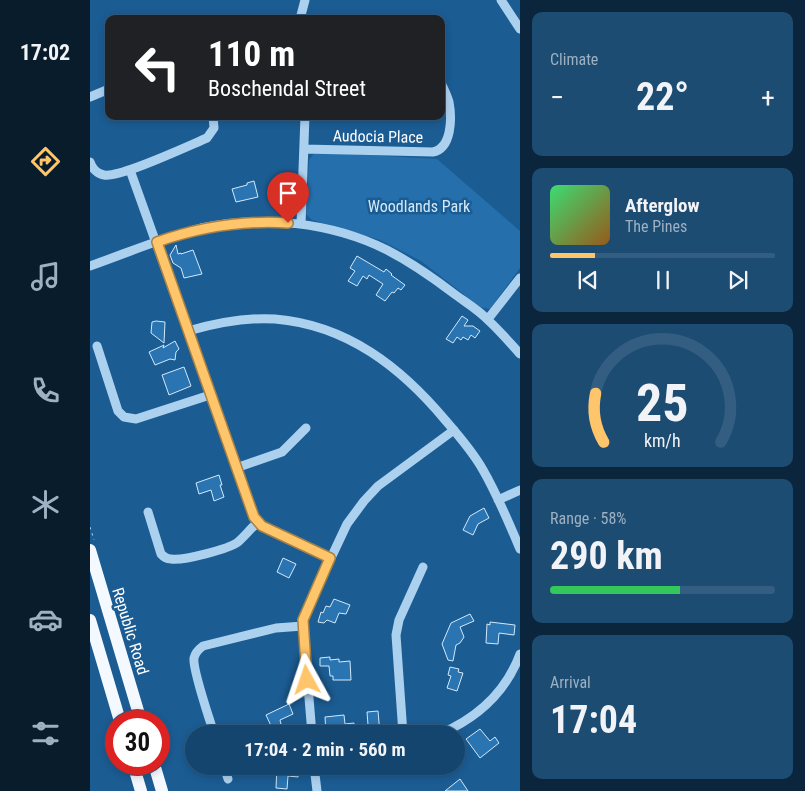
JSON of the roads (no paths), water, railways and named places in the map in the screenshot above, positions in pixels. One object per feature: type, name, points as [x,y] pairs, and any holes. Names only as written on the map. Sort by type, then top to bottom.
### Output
[{"type":"main road","name":"Republic Road","points":[[90,550],[138,710]]},
{"type":"main road","points":[[90,620],[117,710]]},
{"type":"main road","points":[[136,775],[141,791]]},
{"type":"main road","points":[[157,775],[162,791]]},
{"type":"street","points":[[301,15],[305,0]]},
{"type":"street","points":[[501,0],[520,29]]},
{"type":"street","points":[[90,97],[105,91]]},
{"type":"street","name":"Audocia Place","points":[[304,149],[432,152],[441,149],[449,138],[450,108],[445,92]]},
{"type":"street","points":[[90,162],[96,171],[103,175],[130,170],[207,138],[214,128],[213,120]]},
{"type":"street","points":[[301,224],[305,120]]},
{"type":"street","points":[[130,170],[254,517],[274,533],[330,558]]},
{"type":"street","points":[[90,266],[183,233],[219,225],[253,222],[301,224],[343,234],[385,249],[415,265],[488,319],[520,354]]},
{"type":"street","points":[[488,319],[520,278]]},
{"type":"street","points":[[188,331],[218,322],[273,319],[315,326],[331,331],[369,351],[406,378],[454,430],[479,463],[520,549]]},
{"type":"street","points":[[97,346],[118,411],[124,417],[136,419],[210,395]]},
{"type":"street","points":[[236,468],[282,452],[306,428]]},
{"type":"street","points":[[311,725],[302,626],[306,611],[330,558],[347,524],[371,492],[454,430]]},
{"type":"street","points":[[498,500],[520,490]]},
{"type":"street","points":[[148,512],[161,554],[165,558],[172,560],[182,560],[230,546],[239,541],[258,522]]},
{"type":"street","points":[[402,725],[396,635],[399,620],[423,567]]},
{"type":"street","points":[[211,725],[194,669],[194,656],[198,650],[204,646],[276,628],[302,626]]},
{"type":"street","points":[[458,725],[493,699],[514,668],[520,654]]},
{"type":"street","points":[[227,775],[228,779]]},
{"type":"street","points":[[315,775],[316,791]]},
{"type":"park label","name":"Woodlands Park","points":[[419,206]]}]
